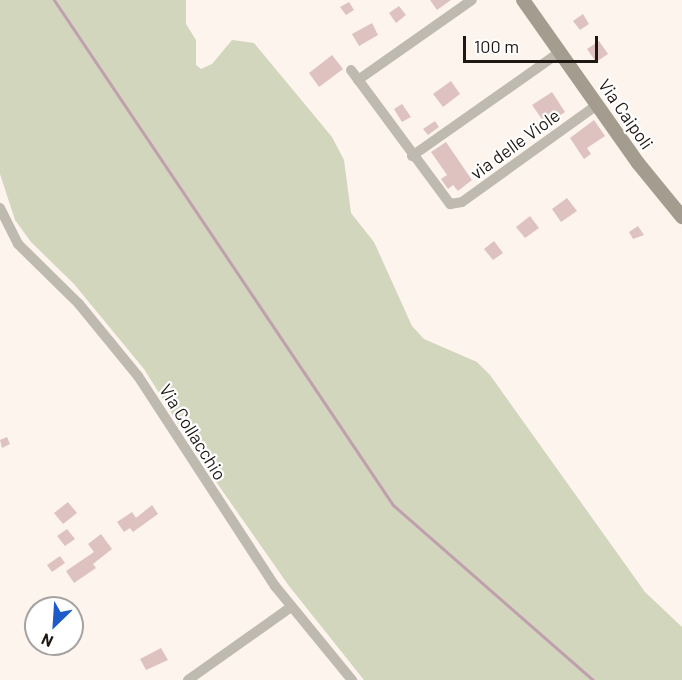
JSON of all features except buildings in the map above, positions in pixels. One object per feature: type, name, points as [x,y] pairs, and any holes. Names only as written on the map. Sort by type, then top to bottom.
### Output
[{"type":"street","points":[[358,80],[472,0]]},
{"type":"street","name":"Via Caipoli","points":[[523,0],[597,105],[682,217]]},
{"type":"street","points":[[351,70],[412,156],[560,52]]},
{"type":"street","name":"via delle Viole","points":[[412,156],[450,204],[462,202],[597,105]]},
{"type":"street","name":"Via Collacchio","points":[[0,208],[18,243],[79,304],[138,376],[208,488],[291,608],[352,680]]},
{"type":"street","points":[[188,680],[291,608]]},
{"type":"green space","points":[[0,0],[186,0],[186,24],[196,40],[196,65],[201,69],[212,64],[232,40],[254,43],[332,137],[344,160],[351,213],[374,242],[412,326],[424,339],[477,362],[490,375],[645,592],[682,627],[682,680],[364,680],[289,586],[205,466],[144,369],[74,284],[31,242],[15,220],[0,174]]},
{"type":"waterway","points":[[54,0],[393,505],[593,680]]}]
